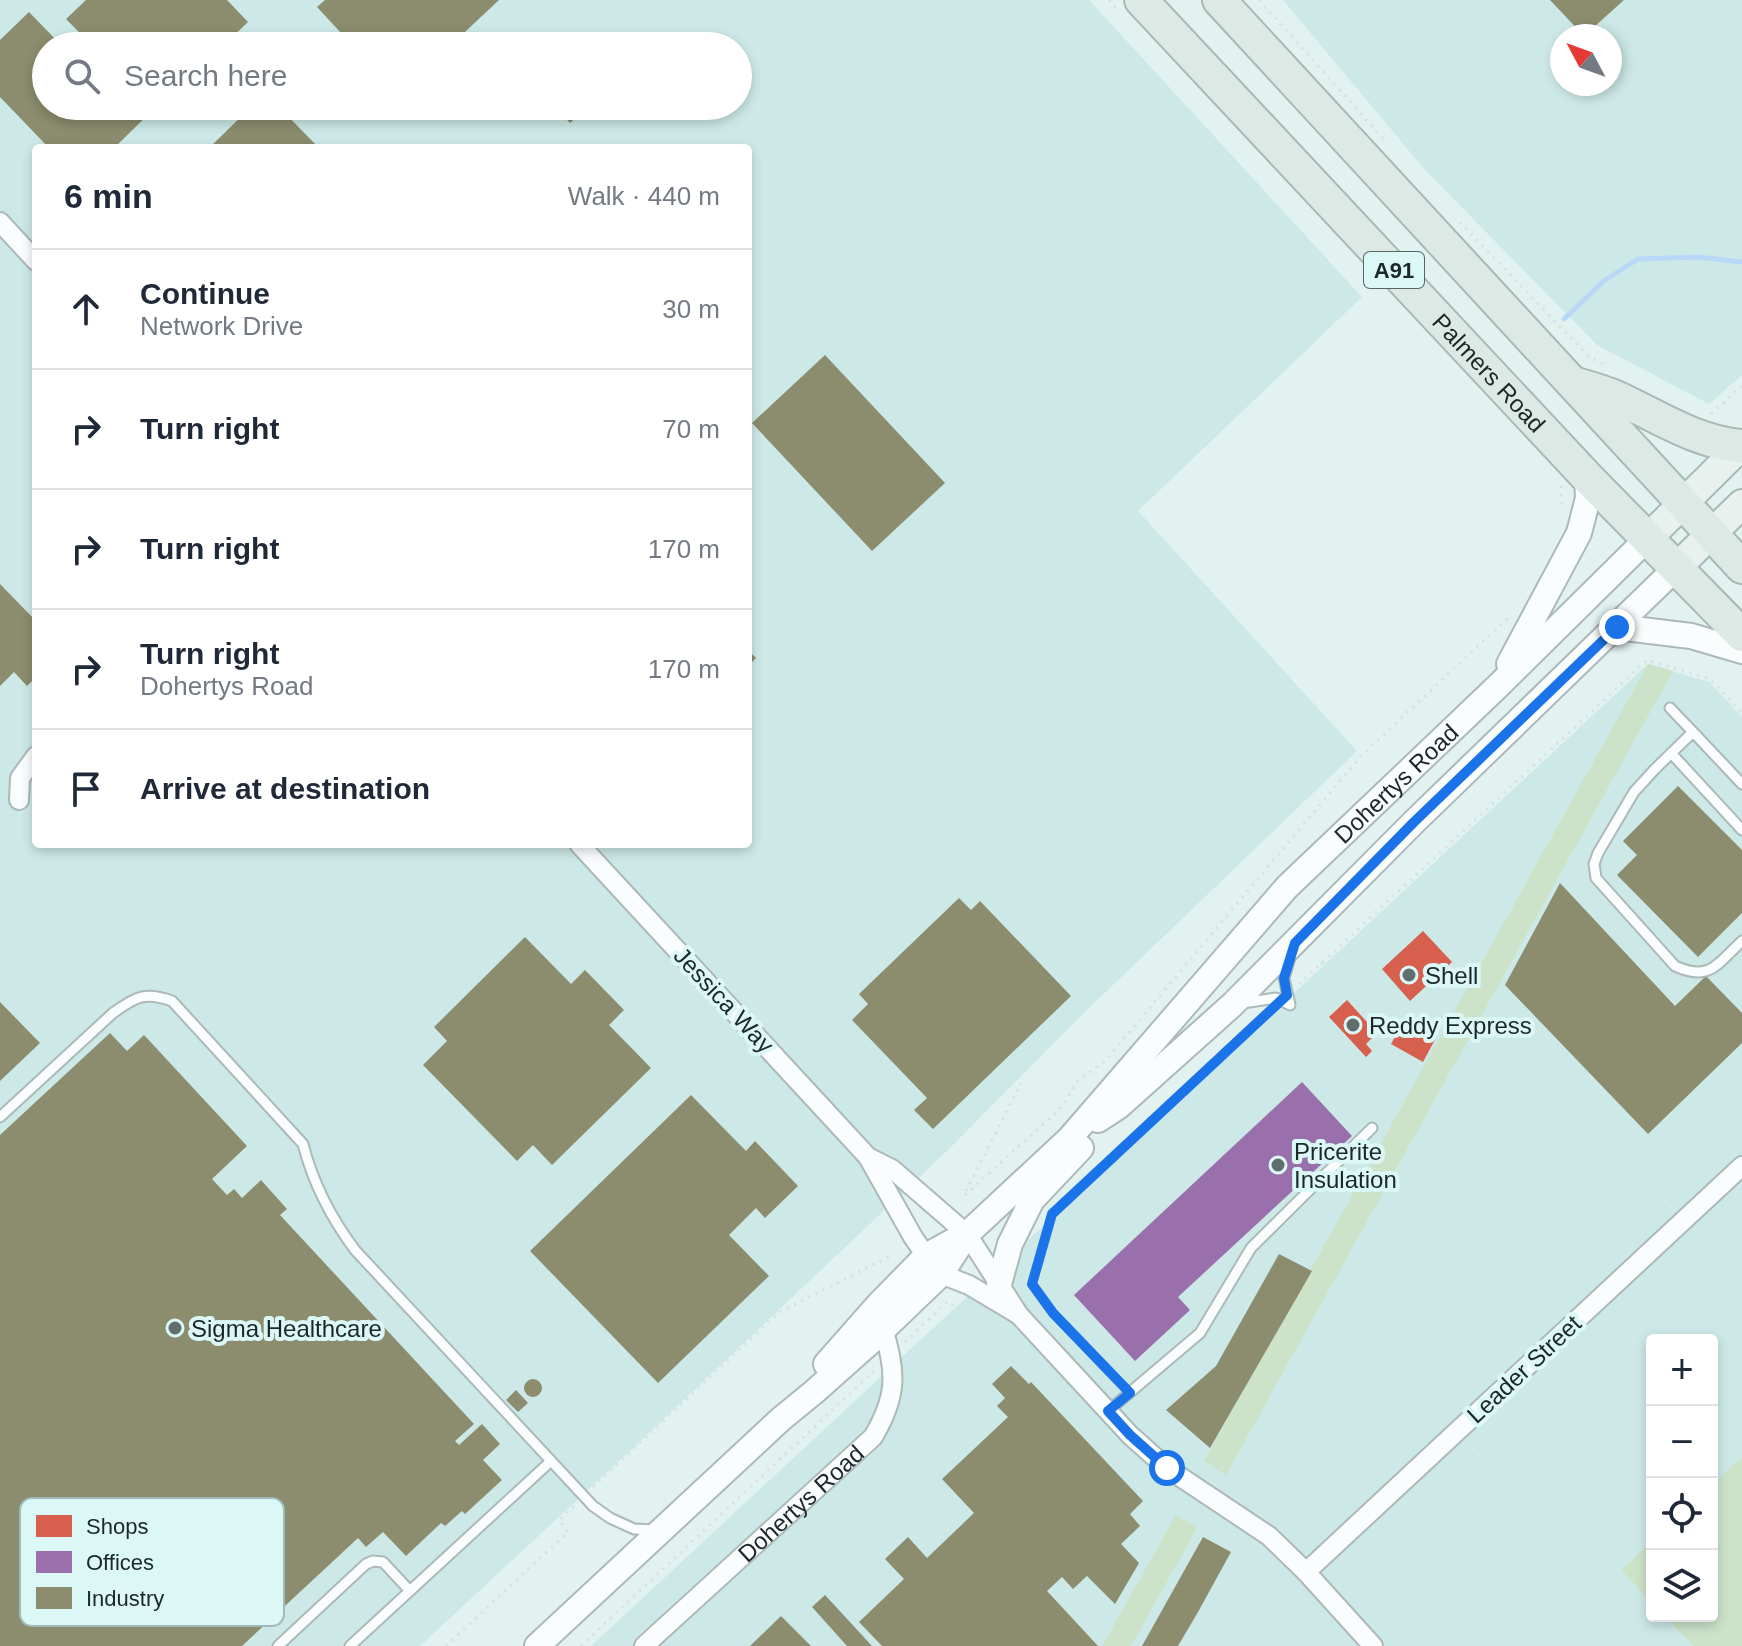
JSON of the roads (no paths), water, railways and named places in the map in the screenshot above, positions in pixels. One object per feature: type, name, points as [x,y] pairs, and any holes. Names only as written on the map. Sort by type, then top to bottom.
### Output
[{"type":"highway","name":"Palmers Road","points":[[1141,0],[1587,477],[1742,635]]},
{"type":"highway","name":"A91","points":[[1219,0],[1742,567]]},
{"type":"highway","points":[[1573,383],[1614,396],[1692,435],[1742,446]]},
{"type":"main road","name":"Dohertys Road","points":[[781,1419],[841,1347],[1069,1139],[1287,887],[1497,687],[1742,446]]},
{"type":"main road","points":[[1497,687],[1579,533],[1588,498],[1587,477]]},
{"type":"main road","name":"Dohertys Road","points":[[1069,1139],[1118,1107],[1232,1005],[1414,822],[1742,504]]},
{"type":"main road","points":[[1617,627],[1691,636],[1742,651]]},
{"type":"main road","points":[[999,1284],[1010,1244],[1032,1200],[1118,1107]]},
{"type":"main road","name":"Dohertys Road","points":[[537,1646],[781,1419],[883,1329],[933,1265]]},
{"type":"street","points":[[0,222],[32,257]]},
{"type":"street","points":[[19,800],[20,778],[32,762]]},
{"type":"street","name":"Jessica Way","points":[[583,848],[868,1157],[933,1265]]},
{"type":"street","name":"Jessica Way","points":[[868,1157],[892,1169],[967,1234],[1019,1315]]},
{"type":"street","name":"Leader Street","points":[[1306,1572],[1742,1166]]},
{"type":"street","points":[[933,1265],[1019,1315],[1130,1435],[1167,1468],[1269,1536],[1373,1646]]},
{"type":"street","name":"Dohertys Road","points":[[644,1646],[873,1437],[882,1423],[894,1383],[891,1355],[883,1329]]},
{"type":"lane","points":[[1670,708],[1742,784]]},
{"type":"lane","points":[[1693,732],[1634,792],[1598,853],[1594,864],[1596,878],[1675,966],[1688,972],[1700,973],[1712,969],[1742,941]]},
{"type":"lane","points":[[1671,753],[1742,830]]},
{"type":"lane","points":[[1232,1005],[1284,998],[1284,978],[1295,943]]},
{"type":"lane","points":[[0,1117],[130,1000],[156,995],[172,1001],[303,1144],[324,1201],[355,1250],[593,1506],[634,1529],[662,1530]]},
{"type":"lane","points":[[1108,1411],[1200,1333],[1251,1248],[1372,1128]]},
{"type":"lane","points":[[350,1646],[551,1461]]},
{"type":"lane","points":[[278,1646],[366,1564],[373,1561],[383,1562],[410,1591]]},
{"type":"waterway","points":[[1564,319],[1605,280],[1638,259],[1698,257],[1742,262]]},
{"type":"place","name":"Shell","points":[[1409,975]]},
{"type":"place","name":"Reddy Express","points":[[1353,1025]]},
{"type":"place","name":"Pricerite Insulation","points":[[1278,1165]]},
{"type":"place","name":"Sigma Healthcare","points":[[175,1328]]}]
